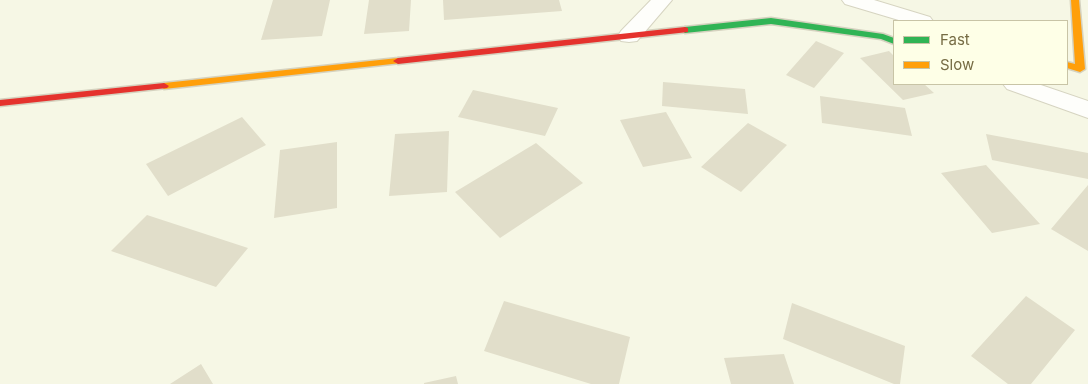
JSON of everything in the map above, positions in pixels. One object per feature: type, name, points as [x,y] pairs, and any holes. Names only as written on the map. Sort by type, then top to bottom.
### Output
[{"type":"street","points":[[629,36],[662,0]]},
{"type":"street","points":[[852,0],[920,20]]},
{"type":"street","points":[[1068,65],[1080,69],[1075,0]]},
{"type":"street","points":[[0,103],[771,21],[883,37],[893,41]]},
{"type":"street","points":[[1018,85],[1088,110]]},
{"type":"building","points":[[273,0],[330,0],[322,36],[261,40]]},
{"type":"building","points":[[369,0],[411,0],[409,31],[364,34]]},
{"type":"building","points":[[443,0],[559,0],[562,11],[444,20]]},
{"type":"building","points":[[816,41],[844,53],[814,88],[786,75]]},
{"type":"building","points":[[889,51],[893,55],[893,85],[925,85],[934,93],[903,100],[860,58]]},
{"type":"building","points":[[663,82],[745,89],[748,114],[662,106]]},
{"type":"building","points":[[473,90],[558,108],[545,136],[458,117]]},
{"type":"building","points":[[820,96],[905,108],[912,136],[822,123]]},
{"type":"building","points":[[666,112],[692,158],[643,167],[620,120]]},
{"type":"building","points":[[242,117],[266,145],[168,196],[146,164]]},
{"type":"building","points":[[748,123],[787,145],[741,192],[701,167]]},
{"type":"building","points":[[449,131],[447,192],[389,196],[395,134]]},
{"type":"building","points":[[986,134],[1088,153],[1088,179],[992,160]]},
{"type":"building","points":[[337,142],[337,208],[274,218],[280,150]]},
{"type":"building","points":[[536,143],[583,183],[500,238],[455,192]]},
{"type":"building","points":[[986,165],[1040,224],[992,233],[941,173]]},
{"type":"building","points":[[1088,185],[1088,251],[1051,229]]},
{"type":"building","points":[[147,215],[248,248],[216,287],[111,251]]},
{"type":"building","points":[[1026,296],[1075,330],[1031,384],[1008,384],[971,356]]},
{"type":"building","points":[[504,301],[630,337],[619,384],[591,384],[484,351]]},
{"type":"building","points":[[792,303],[905,346],[900,384],[894,384],[783,339]]},
{"type":"building","points":[[784,354],[794,384],[731,384],[724,358]]},
{"type":"building","points":[[201,364],[213,384],[170,384]]},
{"type":"building","points":[[456,376],[458,384],[424,384],[424,383]]},
{"type":"traffic: fast","points":[[685,30],[771,21],[883,37],[893,41]]},
{"type":"traffic: slow","points":[[1068,65],[1080,69],[1075,0]]},
{"type":"traffic: slow","points":[[164,86],[398,61]]},
{"type":"traffic: jam","points":[[398,61],[685,30]]},
{"type":"traffic: jam","points":[[0,103],[164,86]]}]
